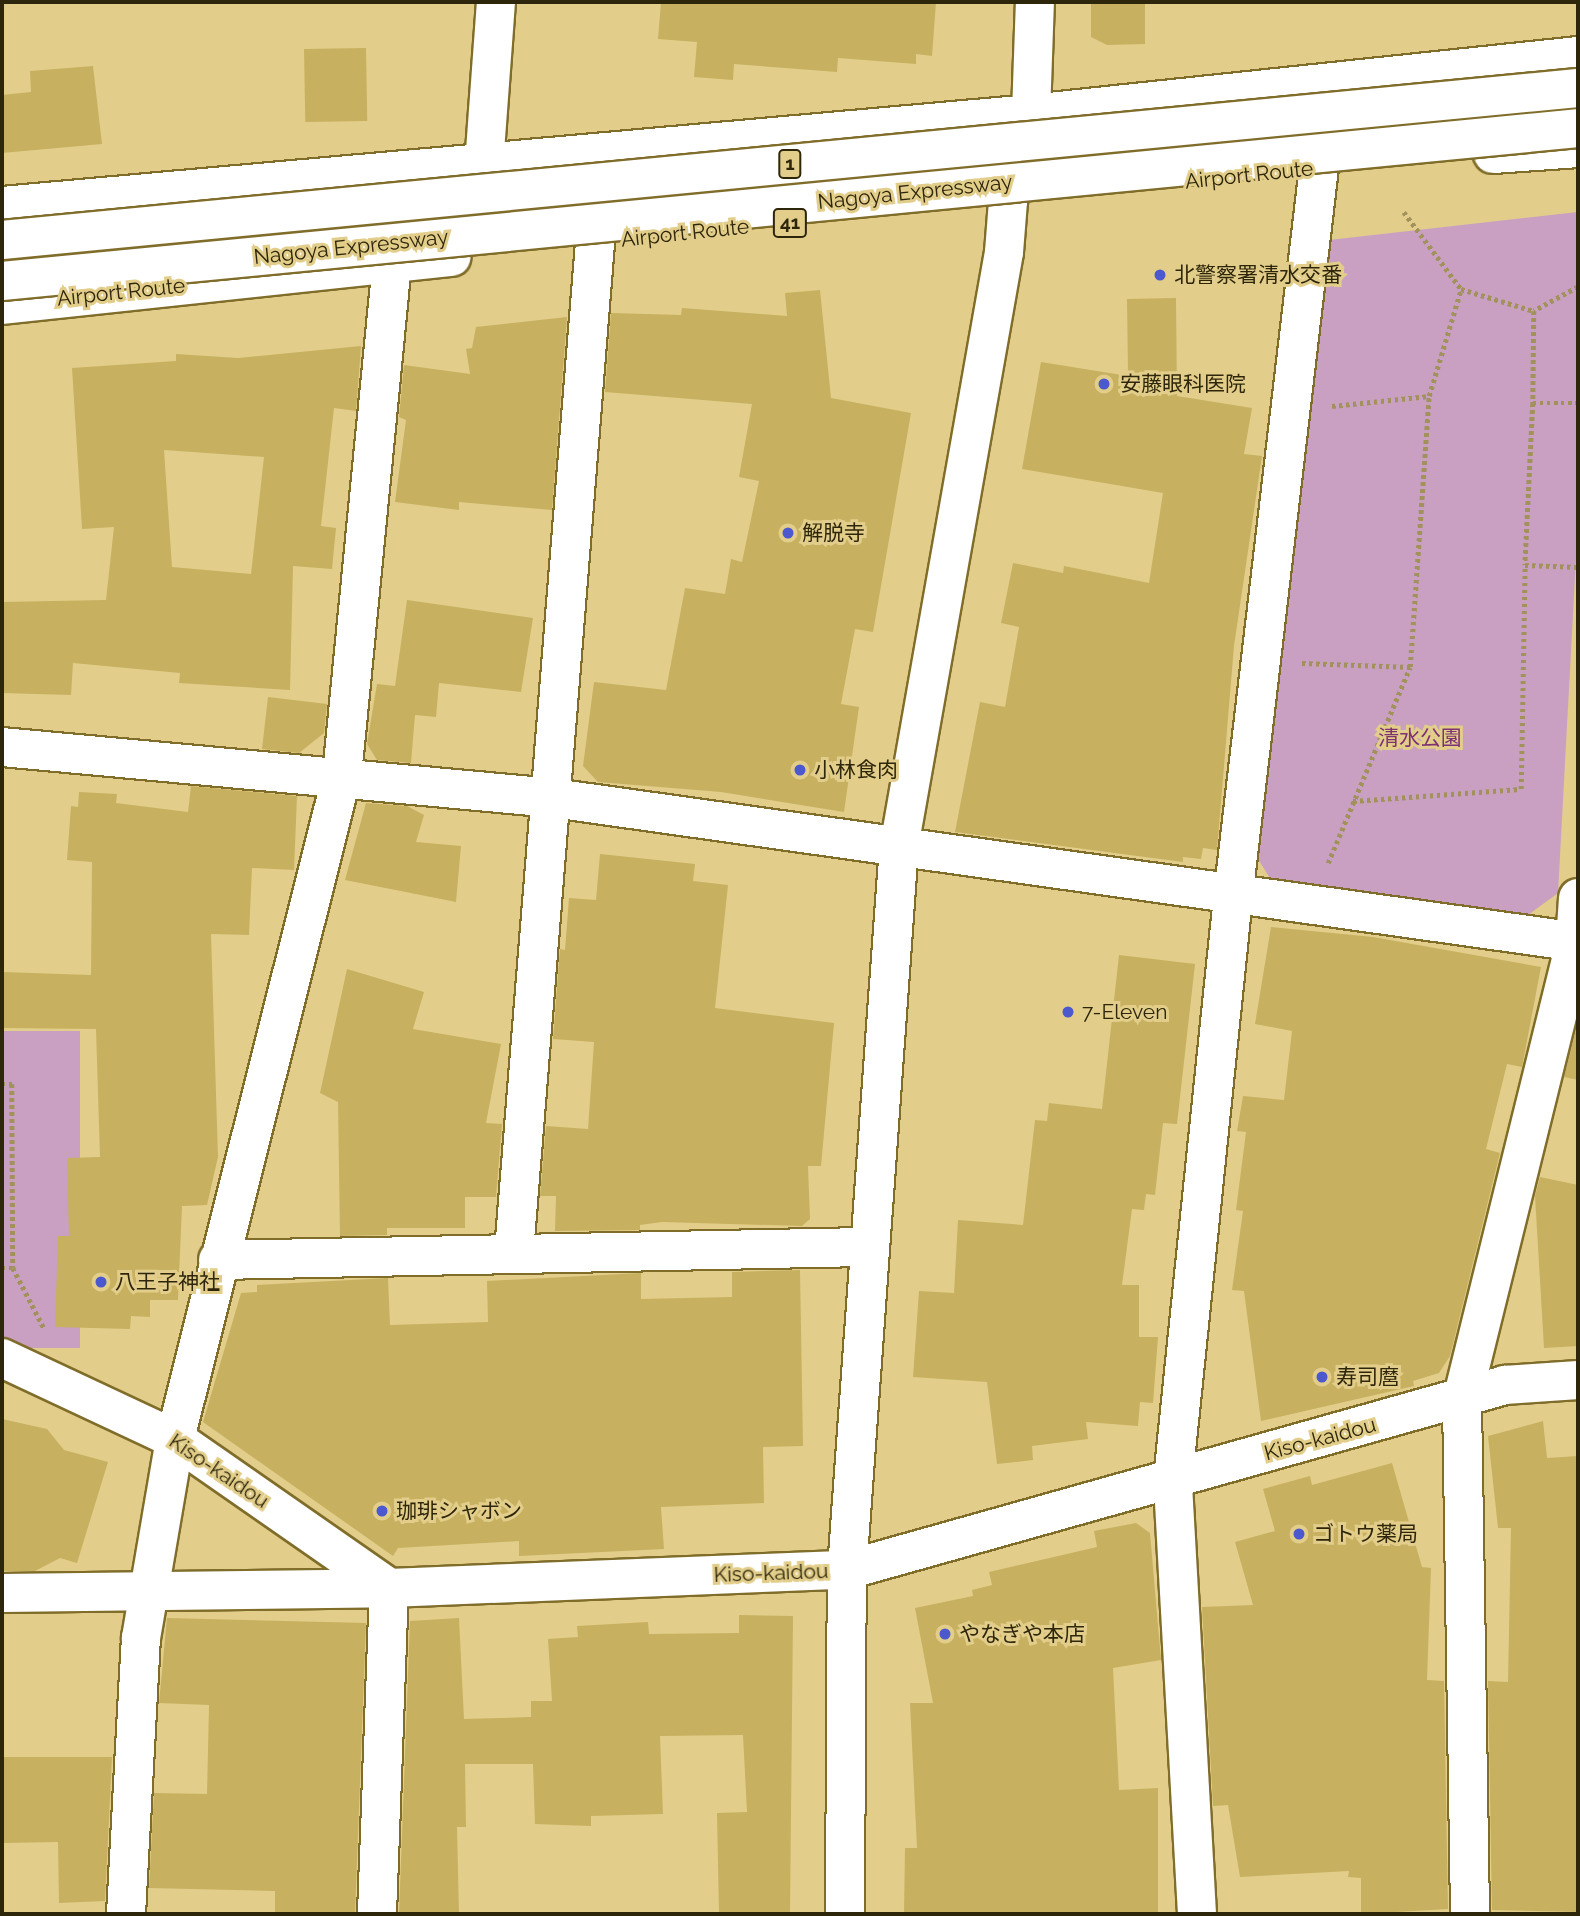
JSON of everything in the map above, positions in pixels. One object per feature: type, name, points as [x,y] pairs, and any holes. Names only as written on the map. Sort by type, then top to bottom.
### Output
[{"type":"main road","points":[[484,165],[496,2]]},
{"type":"main road","points":[[845,1914],[847,1570],[867,1247],[899,847],[1004,253],[1008,201],[1031,114],[1035,2]]},
{"type":"main road","points":[[2,206],[1031,114],[1578,56]]},
{"type":"main road","name":"Nagoya Expressway","points":[[2,240],[1578,88]]},
{"type":"main road","name":"Nagoya Expressway","points":[[2,281],[1578,128]]},
{"type":"main road","name":"Airport Route","points":[[2,304],[1319,167],[1578,148]]},
{"type":"main road","points":[[1197,1914],[1174,1479],[1233,897],[1263,662],[1289,410],[1319,167]]},
{"type":"main road","points":[[514,1252],[553,798],[595,242]]},
{"type":"main road","points":[[126,1914],[146,1594],[175,1439],[342,775],[392,262]]},
{"type":"main road","points":[[2,747],[342,775],[553,798],[1310,908],[1577,942]]},
{"type":"main road","points":[[1470,1914],[1462,1400],[1577,942],[1578,898]]},
{"type":"main road","points":[[218,1260],[867,1247]]},
{"type":"main road","name":"Kiso-kaidou","points":[[2,1359],[73,1387],[175,1439],[389,1588],[847,1570],[1462,1400],[1505,1385],[1578,1380]]},
{"type":"main road","points":[[2,1593],[146,1594],[389,1588],[377,1914]]},
{"type":"path","points":[[1404,212],[1461,289],[1534,311],[1578,287]]},
{"type":"path","points":[[1310,908],[1410,667],[1429,396],[1461,289]]},
{"type":"path","points":[[1353,801],[1521,789],[1534,311]]},
{"type":"path","points":[[1289,410],[1429,396]]},
{"type":"path","points":[[1533,403],[1578,403]]},
{"type":"path","points":[[1525,565],[1578,567]]},
{"type":"path","points":[[1263,662],[1410,667]]},
{"type":"path","points":[[2,1084],[12,1084],[13,1268],[73,1387]]},
{"type":"path","points":[[2,1268],[13,1268]]},
{"type":"green space","name":"清水公園","points":[[1578,212],[1578,521],[1558,893],[1528,915],[1273,883],[1258,859],[1329,240]]},
{"type":"green space","points":[[2,1031],[80,1031],[80,1348],[2,1348]]},
{"type":"building","points":[[661,2],[936,2],[932,56],[916,54],[916,64],[838,58],[837,72],[734,64],[733,80],[694,77],[697,42],[658,39]]},
{"type":"building","points":[[1091,2],[1145,2],[1145,44],[1107,45],[1091,37]]},
{"type":"building","points":[[366,48],[367,121],[305,122],[304,49]]},
{"type":"building","points":[[93,66],[102,144],[2,153],[2,95],[31,92],[30,71]]},
{"type":"building","points":[[820,290],[831,398],[911,413],[873,632],[855,629],[841,704],[859,707],[844,812],[721,792],[598,782],[583,766],[594,682],[666,690],[685,588],[725,594],[731,559],[742,562],[759,481],[739,477],[752,404],[605,392],[611,313],[681,315],[682,308],[787,316],[785,293]]},
{"type":"building","points":[[1176,298],[1177,396],[1252,408],[1244,454],[1262,456],[1234,646],[1217,850],[1203,848],[1201,859],[1183,857],[1183,862],[955,832],[980,702],[1005,707],[1019,627],[1001,623],[1013,563],[1063,573],[1064,566],[1149,583],[1163,493],[1022,469],[1041,362],[1128,376],[1127,299]]},
{"type":"building","points":[[567,317],[552,510],[459,502],[459,510],[395,502],[406,420],[399,417],[404,365],[470,374],[466,349],[472,348],[476,327]]},
{"type":"building","points":[[361,346],[356,411],[334,408],[321,526],[336,528],[332,569],[293,566],[290,690],[179,683],[180,673],[73,663],[71,695],[2,693],[2,602],[106,600],[114,527],[82,529],[72,368],[176,361],[176,354],[238,358]],"holes":[[[164,450],[264,457],[251,574],[172,567]]]},
{"type":"building","points":[[407,600],[533,618],[521,692],[439,683],[436,717],[415,715],[411,763],[377,760],[367,744],[377,684],[395,686]]},
{"type":"building","points":[[268,697],[327,704],[324,733],[299,753],[262,749]]},
{"type":"building","points":[[191,786],[297,796],[294,870],[252,868],[249,935],[211,934],[218,1157],[207,1205],[182,1206],[178,1300],[150,1300],[150,1317],[131,1316],[130,1329],[55,1327],[58,1236],[69,1236],[67,1158],[100,1157],[96,1029],[2,1028],[2,972],[91,975],[92,862],[67,860],[71,806],[78,807],[79,792],[117,794],[116,803],[188,812]]},
{"type":"building","points":[[366,803],[407,806],[424,815],[416,842],[461,846],[456,902],[345,880]]},
{"type":"building","points":[[600,854],[695,864],[693,881],[728,885],[715,1008],[834,1023],[821,1166],[808,1166],[810,1219],[802,1226],[662,1222],[640,1225],[640,1230],[555,1231],[556,1196],[540,1196],[546,1126],[588,1129],[594,1042],[553,1039],[560,949],[565,950],[569,898],[596,900]]},
{"type":"building","points":[[1271,927],[1373,937],[1541,967],[1522,1067],[1507,1064],[1486,1149],[1500,1153],[1450,1356],[1439,1373],[1413,1381],[1414,1386],[1261,1421],[1244,1291],[1232,1290],[1243,1211],[1236,1210],[1246,1132],[1237,1131],[1243,1096],[1284,1100],[1292,1031],[1255,1024]]},
{"type":"building","points":[[1119,955],[1195,964],[1177,1124],[1163,1123],[1155,1195],[1146,1194],[1144,1210],[1132,1209],[1122,1285],[1139,1285],[1139,1337],[1158,1337],[1153,1403],[1140,1402],[1138,1426],[1086,1422],[1088,1439],[1032,1446],[1033,1460],[997,1464],[987,1382],[913,1377],[919,1291],[954,1293],[958,1220],[1023,1225],[1035,1120],[1047,1121],[1049,1103],[1102,1109]]},
{"type":"building","points":[[347,969],[424,992],[413,1029],[501,1044],[486,1123],[502,1124],[496,1197],[465,1197],[465,1228],[387,1228],[387,1235],[340,1236],[338,1102],[320,1093]]},
{"type":"building","points":[[1578,1022],[1578,1080],[1564,1077]]},
{"type":"building","points":[[1540,1177],[1578,1185],[1578,1346],[1544,1348],[1535,1196]]},
{"type":"building","points":[[800,1270],[803,1446],[763,1447],[764,1503],[661,1507],[664,1549],[519,1556],[519,1541],[398,1548],[393,1556],[203,1422],[241,1293],[257,1292],[257,1285],[388,1278],[390,1325],[488,1322],[487,1281],[641,1273],[641,1299],[732,1297],[732,1272]]},
{"type":"building","points":[[2,1419],[47,1429],[64,1450],[108,1462],[77,1563],[60,1558],[35,1571],[2,1571]]},
{"type":"building","points":[[1543,1421],[1547,1458],[1578,1456],[1578,1912],[1492,1910],[1488,1681],[1508,1682],[1511,1528],[1498,1528],[1488,1436]]},
{"type":"building","points":[[1392,1463],[1422,1567],[1431,1568],[1427,1680],[1444,1681],[1448,1909],[1361,1914],[1361,1878],[1348,1877],[1349,1871],[1240,1877],[1228,1805],[1213,1806],[1202,1607],[1253,1605],[1235,1542],[1275,1531],[1263,1489],[1310,1476],[1312,1485]]},
{"type":"building","points":[[1136,1523],[1150,1533],[1161,1660],[1113,1668],[1119,1790],[1158,1788],[1158,1914],[904,1914],[905,1848],[917,1848],[910,1703],[933,1703],[915,1608],[973,1596],[972,1590],[992,1585],[989,1572],[1097,1547],[1094,1531]]},
{"type":"building","points":[[739,1615],[793,1616],[790,1914],[719,1914],[717,1813],[747,1812],[743,1735],[660,1736],[663,1814],[591,1816],[591,1826],[535,1824],[533,1764],[465,1764],[466,1827],[457,1827],[459,1914],[399,1914],[410,1621],[459,1618],[464,1719],[531,1717],[531,1701],[552,1701],[548,1639],[578,1637],[577,1626],[648,1622],[649,1634],[739,1633]]},
{"type":"building","points":[[167,1618],[366,1623],[355,1914],[275,1914],[275,1891],[149,1888],[154,1793],[207,1794],[209,1705],[159,1703]]},
{"type":"building","points":[[2,1757],[112,1757],[105,1901],[59,1903],[58,1842],[2,1843]]},
{"type":"place","name":"北警察署清水交番","points":[[1160,275]]},
{"type":"place","name":"安藤眼科医院","points":[[1104,384]]},
{"type":"place","name":"解脱寺","points":[[788,533]]},
{"type":"place","name":"小林食肉","points":[[800,770]]},
{"type":"place","name":"7-Eleven","points":[[1068,1012]]},
{"type":"place","name":"八王子神社","points":[[101,1282]]},
{"type":"place","name":"寿司麿","points":[[1322,1377]]},
{"type":"place","name":"珈琲シャボン","points":[[382,1511]]},
{"type":"place","name":"ゴトウ薬局","points":[[1299,1534]]},
{"type":"place","name":"やなぎや本店","points":[[945,1634]]}]
